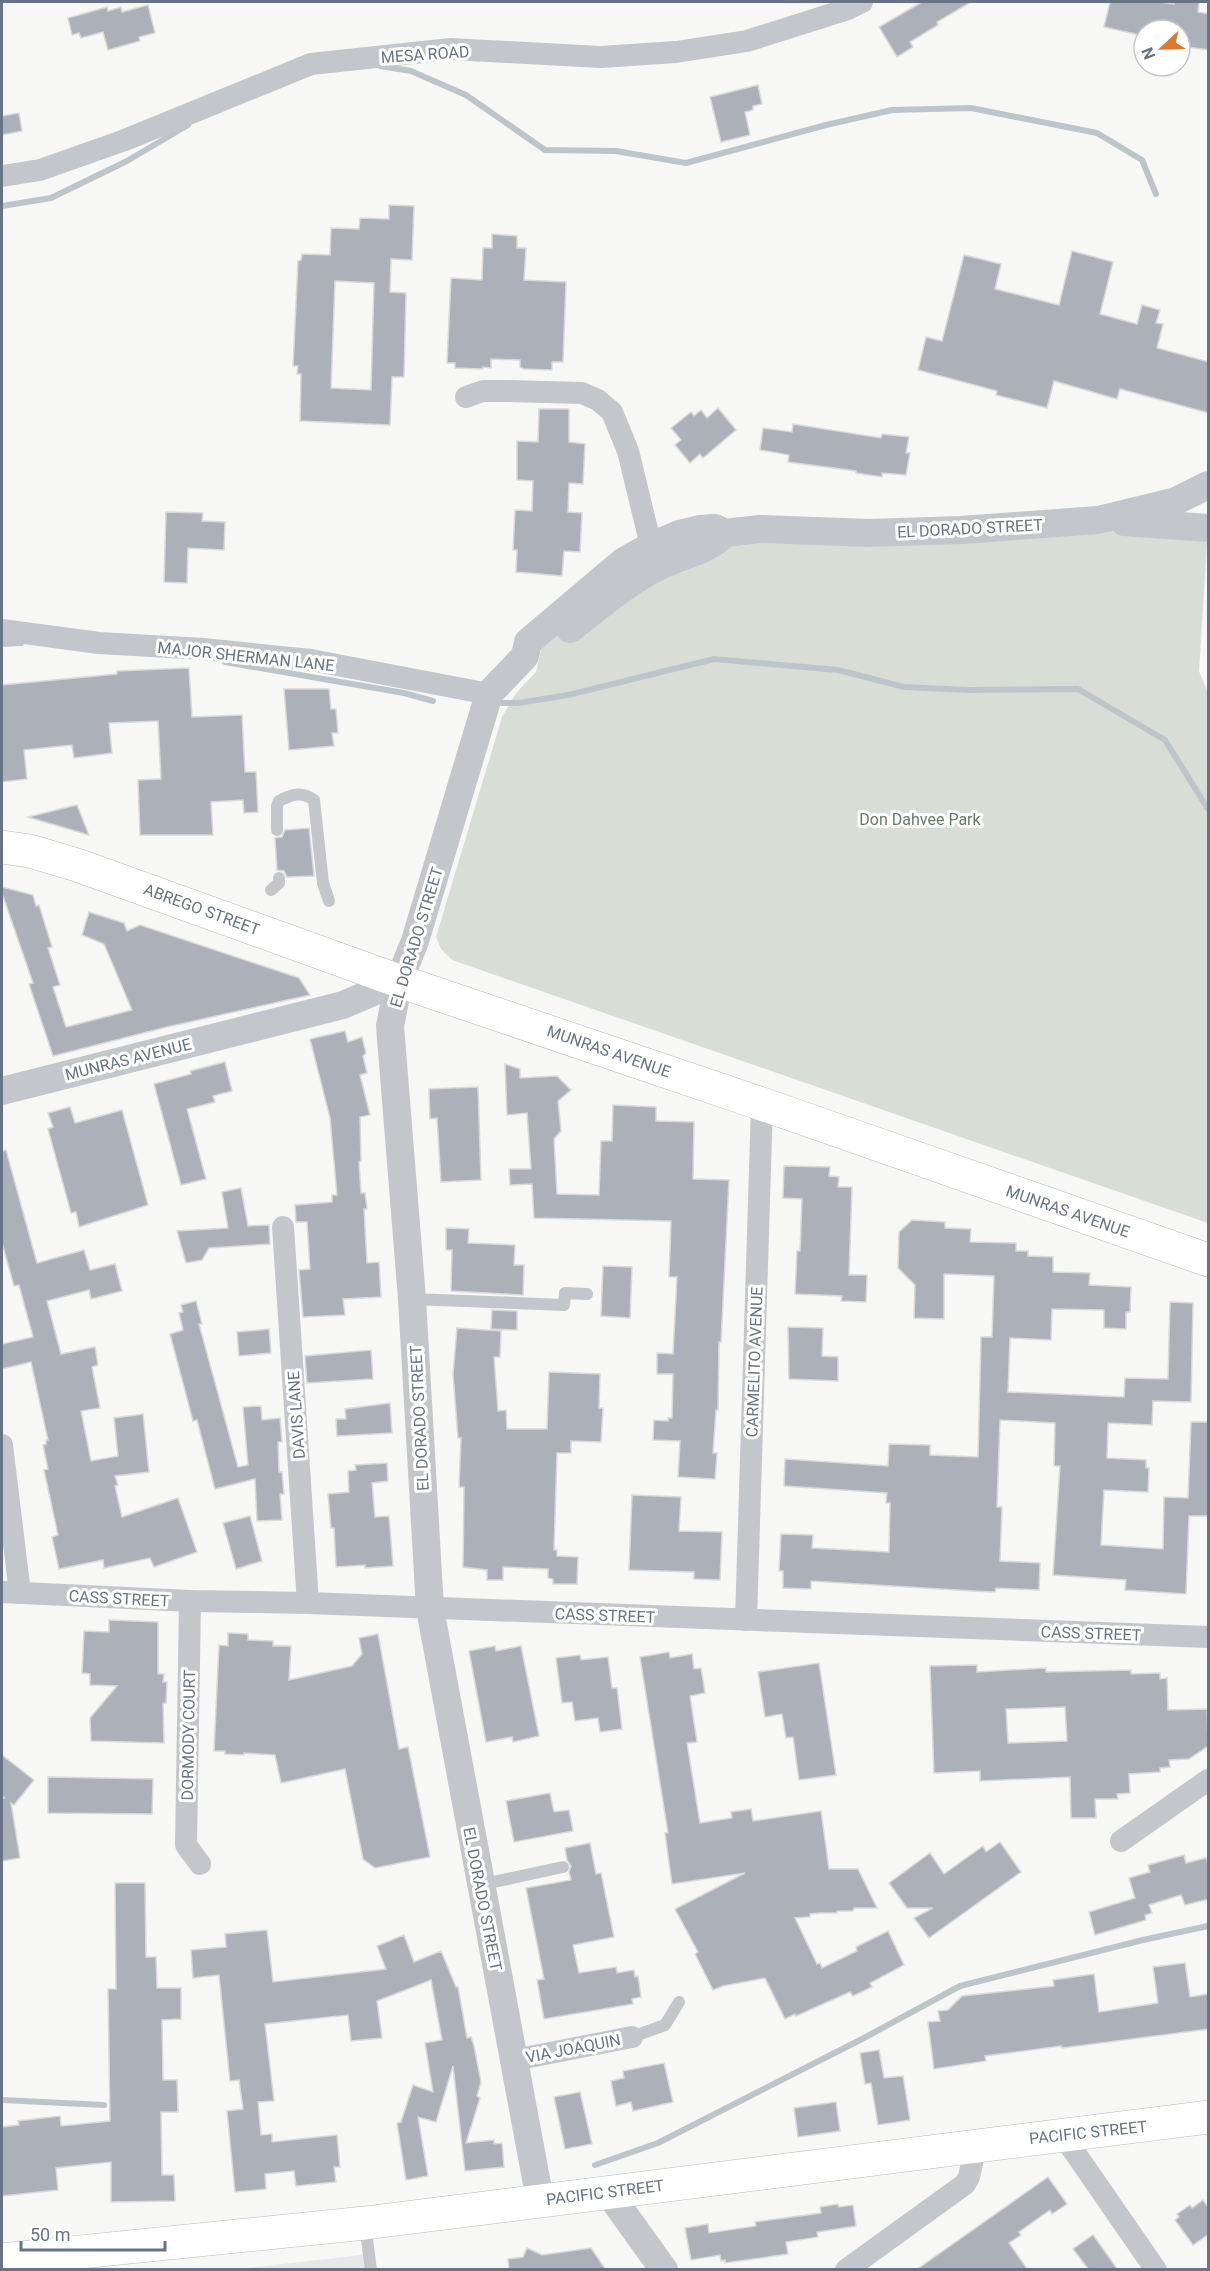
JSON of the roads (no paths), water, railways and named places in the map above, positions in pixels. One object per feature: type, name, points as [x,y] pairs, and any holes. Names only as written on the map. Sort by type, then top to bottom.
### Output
[{"type":"main road","name":"ABREGO STREET","points":[[2,847],[30,851],[77,865],[399,981]]},
{"type":"main road","name":"MUNRAS AVENUE","points":[[399,981],[762,1104],[1209,1260]]},
{"type":"main road","name":"PACIFIC STREET","points":[[2,2260],[365,2223],[1209,2117]]},
{"type":"street","name":"MESA ROAD","points":[[2,176],[40,170],[124,140],[311,64],[451,49],[601,57],[676,52],[747,41],[848,9],[862,2]]},
{"type":"street","points":[[466,397],[483,391],[582,393],[598,400],[612,412],[628,451],[652,554],[651,559],[616,582],[612,587],[610,598]]},
{"type":"street","name":"EL DORADO STREET","points":[[540,2200],[430,1609],[412,1299],[390,1026],[399,981],[415,941],[489,694],[525,656],[528,642],[601,579],[624,561],[679,534],[714,528],[725,533],[760,529],[869,533],[961,530],[1098,520],[1176,501],[1209,485]]},
{"type":"street","points":[[1098,520],[1209,528]]},
{"type":"street","name":"EL DORADO STREET","points":[[525,656],[538,654],[634,581],[660,566],[716,543],[725,533]]},
{"type":"street","name":"MAJOR SHERMAN LANE","points":[[2,630],[99,643],[203,649],[311,660],[489,694]]},
{"type":"street","name":"MUNRAS AVENUE","points":[[2,1090],[342,1005],[399,981]]},
{"type":"street","name":"CARMELITO AVENUE","points":[[746,1620],[762,1104]]},
{"type":"street","name":"DAVIS LANE","points":[[284,1227],[308,1603]]},
{"type":"street","points":[[2,1445],[11,1593]]},
{"type":"street","name":"CASS STREET","points":[[11,1593],[1209,1637]]},
{"type":"street","name":"DORMODY COURT","points":[[190,1601],[186,1845],[200,1864]]},
{"type":"street","points":[[1121,1841],[1209,1780]]},
{"type":"street","name":"VIA JOAQUIN","points":[[514,2060],[632,2037]]},
{"type":"street","points":[[1062,2134],[1156,2270]]},
{"type":"street","points":[[846,2270],[965,2184],[969,2177],[976,2145]]},
{"type":"street","points":[[608,2192],[664,2270]]},
{"type":"lane","points":[[278,830],[277,806],[279,801],[299,794],[307,795],[314,800],[323,883],[329,901]]},
{"type":"lane","points":[[271,890],[279,883],[279,878]]},
{"type":"lane","points":[[412,1299],[564,1305],[565,1293],[587,1294]]},
{"type":"lane","points":[[480,1885],[563,1868]]},
{"type":"lane","points":[[632,2037],[665,2025],[679,2002]]},
{"type":"lane","points":[[365,2223],[371,2270]]},
{"type":"waterway","points":[[380,66],[411,71],[466,95],[545,150],[616,151],[686,163],[826,125],[892,110],[971,108],[1097,133],[1142,160],[1156,194]]},
{"type":"waterway","points":[[2,206],[51,198],[127,161],[188,125]]},
{"type":"waterway","points":[[2,644],[21,643]]},
{"type":"waterway","points":[[502,703],[518,703],[568,695],[714,659],[838,670],[904,687],[968,690],[1078,689],[1165,740],[1208,809]]},
{"type":"waterway","points":[[225,662],[404,693],[433,701]]},
{"type":"waterway","points":[[595,2165],[658,2143],[862,2039],[960,1986],[1208,1926]]},
{"type":"waterway","points":[[2,2100],[104,2105]]},
{"type":"park label","name":"Don Dahvee Park","points":[[920,819]]}]
